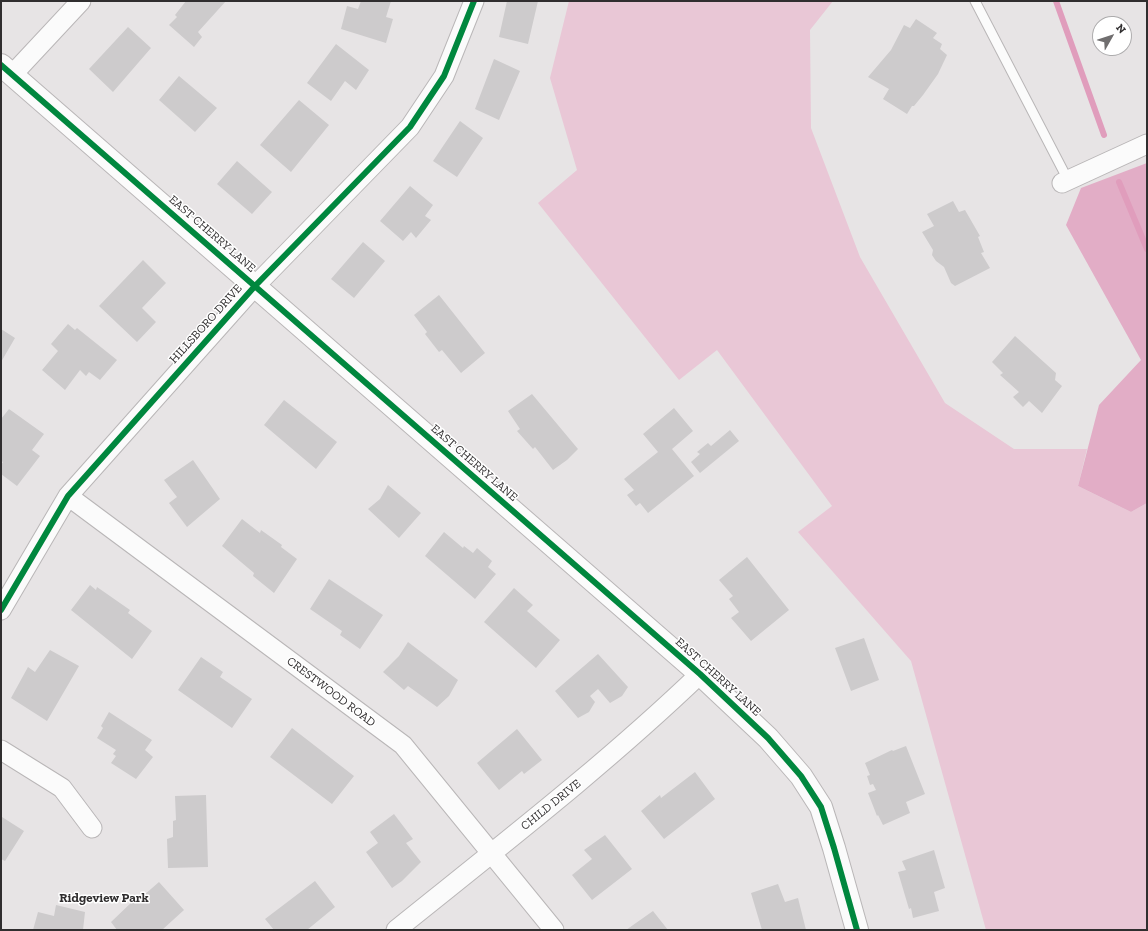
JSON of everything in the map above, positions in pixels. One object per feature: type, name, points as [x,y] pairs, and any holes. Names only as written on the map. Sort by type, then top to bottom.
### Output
[{"type":"street","points":[[6,70],[81,1]]},
{"type":"street","name":"HILLSBORO DRIVE","points":[[1,610],[68,496],[255,286],[410,127],[444,76],[474,1]]},
{"type":"street","name":"EAST CHERRY LANE","points":[[6,70],[700,674],[768,738],[801,776],[820,807],[834,848],[857,930]]},
{"type":"street","points":[[1065,182],[1147,144]]},
{"type":"street","name":"CRESTWOOD ROAD","points":[[68,496],[403,745],[554,930]]},
{"type":"street","name":"CHILD DRIVE","points":[[396,930],[587,775],[658,714],[700,674]]},
{"type":"street","points":[[1,750],[62,788],[92,828]]},
{"type":"lane","points":[[975,1],[1065,182]]},
{"type":"shaded area","points":[[569,1],[833,1],[810,30],[811,128],[860,257],[945,403],[1014,449],[1087,449],[1078,486],[1131,512],[1147,503],[1147,930],[986,930],[911,661],[798,532],[832,506],[717,350],[679,380],[538,203],[577,170],[550,78]]},
{"type":"shaded area","points":[[1147,163],[1147,503],[1131,512],[1078,486],[1099,405],[1141,360],[1066,225],[1081,188]]},
{"type":"building","points":[[186,1],[226,1],[198,32],[202,37],[194,47],[169,25],[177,17],[175,15]]},
{"type":"building","points":[[361,1],[391,1],[386,17],[393,19],[386,43],[341,29],[347,6],[358,9]]},
{"type":"building","points":[[507,1],[538,1],[528,44],[499,37]]},
{"type":"building","points":[[916,19],[937,33],[933,38],[942,44],[940,49],[947,55],[938,74],[907,114],[883,99],[889,89],[868,77],[891,50],[904,25],[910,28]]},
{"type":"building","points":[[128,27],[151,48],[113,92],[89,69]]},
{"type":"building","points":[[336,44],[369,70],[356,90],[345,81],[331,101],[307,83]]},
{"type":"building","points":[[494,59],[520,71],[499,120],[475,109]]},
{"type":"building","points":[[179,76],[217,108],[195,132],[159,100]]},
{"type":"building","points":[[299,100],[329,125],[291,172],[260,145]]},
{"type":"building","points":[[460,121],[483,138],[457,177],[433,161]]},
{"type":"building","points":[[237,161],[272,192],[252,214],[217,184]]},
{"type":"building","points":[[410,186],[433,205],[425,216],[431,220],[416,238],[411,232],[403,241],[380,221]]},
{"type":"building","points":[[953,201],[959,212],[965,210],[980,236],[978,237],[984,252],[981,253],[990,268],[955,286],[951,283],[944,267],[936,261],[932,255],[933,250],[922,232],[934,226],[927,214]]},
{"type":"building","points":[[363,242],[385,261],[354,298],[331,279]]},
{"type":"building","points":[[143,260],[166,283],[142,308],[156,322],[137,342],[99,306]]},
{"type":"building","points":[[439,295],[485,353],[461,373],[442,350],[439,352],[425,334],[427,332],[414,315]]},
{"type":"building","points":[[68,324],[75,330],[77,328],[117,360],[100,380],[89,372],[86,376],[80,370],[65,390],[42,370],[58,351],[51,344]]},
{"type":"building","points":[[1,329],[15,338],[1,362]]},
{"type":"building","points":[[1015,336],[1056,373],[1055,380],[1062,386],[1042,413],[1029,401],[1023,407],[1013,397],[1019,392],[1000,375],[1003,373],[992,362]]},
{"type":"building","points":[[532,394],[578,449],[567,460],[553,470],[535,447],[533,449],[517,431],[520,429],[508,411]]},
{"type":"building","points":[[284,400],[337,442],[316,469],[264,425]]},
{"type":"building","points":[[674,408],[693,431],[672,449],[694,476],[648,513],[640,503],[636,506],[627,495],[634,490],[624,479],[658,452],[643,434]]},
{"type":"building","points":[[9,409],[44,434],[32,450],[40,456],[17,486],[1,474],[1,465],[3,462],[1,461],[1,419]]},
{"type":"building","points":[[730,430],[739,441],[700,473],[691,462],[700,454],[697,452],[708,443],[711,446]]},
{"type":"building","points":[[193,460],[220,499],[187,527],[169,503],[177,497],[164,480]]},
{"type":"building","points":[[388,485],[421,513],[399,538],[368,509],[380,499]]},
{"type":"building","points":[[242,519],[260,533],[261,530],[282,545],[281,547],[297,559],[274,593],[253,576],[254,573],[222,546]]},
{"type":"building","points":[[444,532],[463,548],[464,546],[473,553],[477,548],[492,561],[488,567],[496,574],[475,599],[425,556]]},
{"type":"building","points":[[747,557],[789,610],[751,641],[731,618],[739,612],[729,599],[733,596],[719,580]]},
{"type":"building","points":[[329,579],[383,615],[360,649],[340,635],[342,631],[310,609]]},
{"type":"building","points":[[90,585],[96,590],[97,587],[130,610],[128,613],[152,631],[132,659],[71,610]]},
{"type":"building","points":[[514,588],[533,605],[527,611],[560,640],[536,668],[484,622]]},
{"type":"building","points":[[864,638],[879,680],[851,691],[835,648]]},
{"type":"building","points":[[408,642],[458,680],[449,696],[437,707],[408,686],[404,690],[383,672],[399,656]]},
{"type":"building","points":[[50,650],[79,666],[47,721],[11,698],[28,667],[35,672]]},
{"type":"building","points":[[598,654],[628,687],[622,696],[610,703],[598,689],[590,696],[595,702],[589,712],[578,718],[555,691]]},
{"type":"building","points":[[201,657],[223,672],[220,677],[252,699],[232,728],[178,690]]},
{"type":"building","points":[[109,712],[152,740],[145,750],[153,757],[136,779],[111,763],[116,756],[113,754],[116,750],[97,738],[103,728],[101,726]]},
{"type":"building","points":[[292,728],[354,776],[332,804],[270,757]]},
{"type":"building","points":[[517,729],[542,760],[524,774],[522,771],[499,790],[477,763]]},
{"type":"building","points":[[906,746],[925,794],[906,802],[910,813],[883,825],[878,815],[877,816],[868,793],[876,790],[873,784],[870,785],[867,776],[870,775],[865,763],[892,750],[893,751]]},
{"type":"building","points":[[695,772],[715,799],[664,839],[641,811],[660,795],[661,798]]},
{"type":"building","points":[[206,795],[208,867],[168,868],[167,839],[173,837],[173,821],[176,820],[175,796]]},
{"type":"building","points":[[394,814],[413,839],[406,843],[421,862],[402,881],[392,888],[366,852],[378,843],[370,832]]},
{"type":"building","points":[[2,817],[24,831],[5,861],[1,859]]},
{"type":"building","points":[[605,835],[632,869],[592,900],[572,875],[592,859],[584,850]]},
{"type":"building","points":[[934,850],[945,888],[934,892],[939,911],[913,918],[898,872],[906,870],[902,861]]},
{"type":"building","points":[[315,881],[335,907],[307,930],[274,930],[265,919]]},
{"type":"building","points":[[159,882],[184,910],[162,930],[117,930],[111,922],[134,900],[136,902]]},
{"type":"building","points":[[778,884],[785,902],[798,898],[806,930],[762,930],[751,893]]},
{"type":"building","points":[[56,905],[85,912],[83,930],[33,930],[38,912],[54,916]]},
{"type":"building","points":[[653,911],[668,930],[626,930]]},
{"type":"waterway","points":[[1056,1],[1104,135]]},
{"type":"waterway","points":[[1119,182],[1147,249]]},
{"type":"cycle path","points":[[1,610],[68,496],[255,286],[410,127],[444,76],[474,1]]},
{"type":"cycle path","points":[[1,65],[700,674],[768,738],[801,776],[821,807],[857,930]]},
{"type":"district","name":"Ridgeview Park","points":[[104,898]]}]
